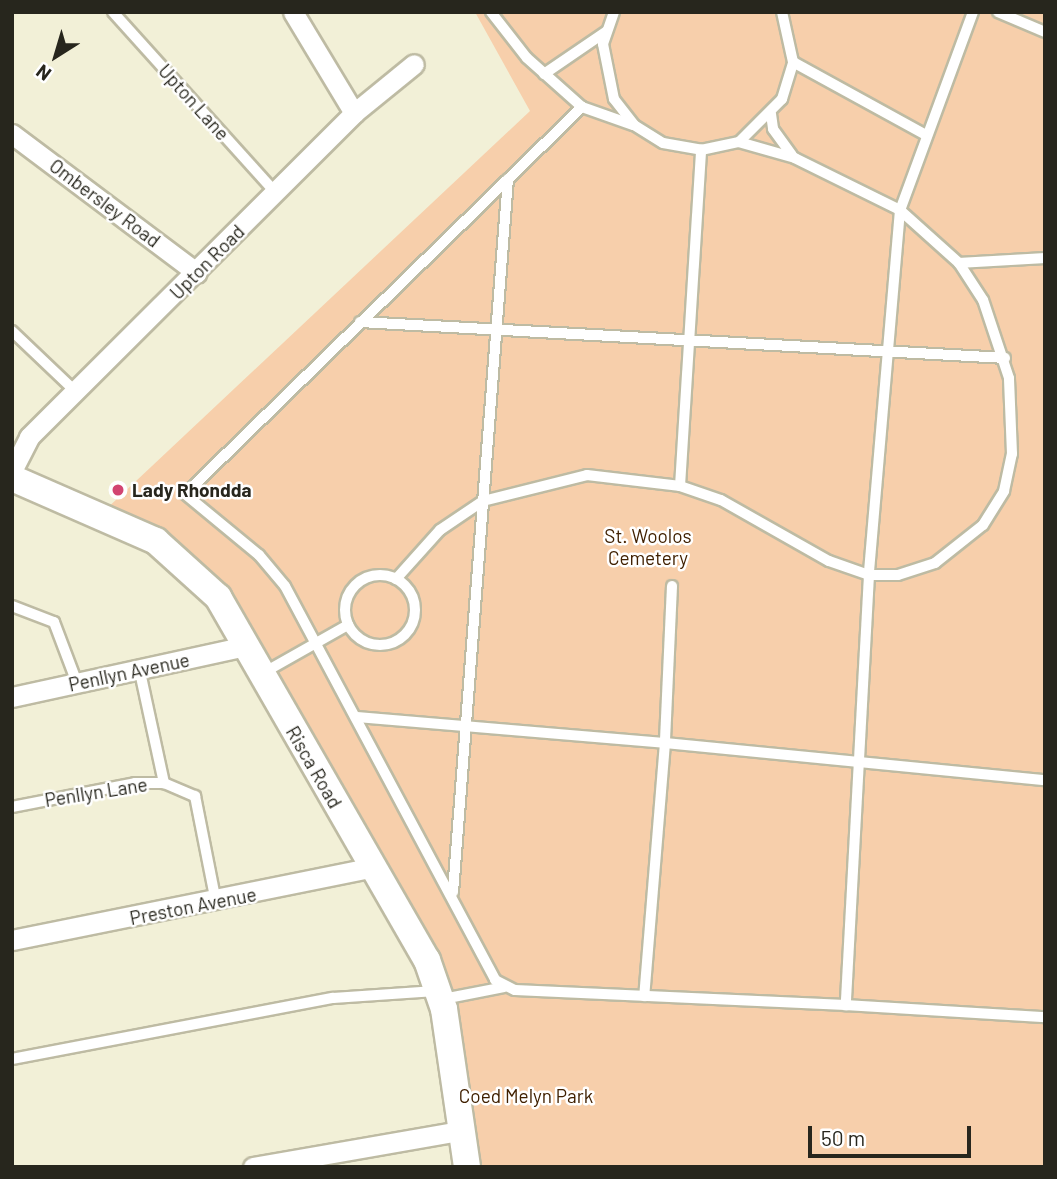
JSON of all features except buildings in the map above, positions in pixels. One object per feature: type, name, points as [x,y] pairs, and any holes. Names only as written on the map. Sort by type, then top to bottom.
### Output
[{"type":"main road","name":"Risca Road","points":[[12,478],[156,541],[218,597],[373,867],[439,995],[467,1167]]},
{"type":"street","points":[[293,12],[354,113]]},
{"type":"street","name":"Upton Road","points":[[12,471],[29,437],[197,273],[354,113],[414,64]]},
{"type":"street","name":"Ombersley Road","points":[[12,134],[197,273]]},
{"type":"street","name":"Penllyn Avenue","points":[[12,697],[141,672],[246,646]]},
{"type":"street","name":"Preston Avenue","points":[[12,940],[216,903],[373,867]]},
{"type":"street","points":[[253,1167],[460,1131]]},
{"type":"lane","name":"Upton Lane","points":[[113,12],[275,192]]},
{"type":"lane","points":[[396,579],[440,530],[483,501],[587,475],[680,486],[869,575],[898,575],[935,563],[983,525],[1004,491],[1012,454],[1005,358],[983,300],[959,263],[900,210],[795,158],[739,142],[701,150],[663,144],[634,125],[582,107],[544,74],[491,12]]},
{"type":"lane","points":[[614,12],[607,31],[606,78],[634,125]]},
{"type":"lane","points":[[739,142],[771,114],[793,62],[782,12]]},
{"type":"lane","points":[[846,1005],[869,575],[891,352],[900,210],[973,12]]},
{"type":"lane","points":[[998,12],[1045,33]]},
{"type":"lane","points":[[544,74],[607,31]]},
{"type":"lane","points":[[793,62],[926,135]]},
{"type":"lane","points":[[504,987],[495,981],[453,892],[392,796],[356,717],[316,642],[259,555],[185,494],[582,107]]},
{"type":"lane","points":[[771,114],[781,145],[795,158]]},
{"type":"lane","points":[[680,486],[701,150]]},
{"type":"lane","points":[[453,892],[508,179]]},
{"type":"lane","points":[[959,263],[1045,258]]},
{"type":"lane","points":[[360,322],[495,332],[1005,358]]},
{"type":"lane","points":[[12,331],[75,391]]},
{"type":"lane","points":[[372,576],[396,579],[415,605],[402,638],[377,645],[348,625],[346,603],[358,583],[372,576]]},
{"type":"lane","points":[[644,996],[665,743],[672,586]]},
{"type":"lane","points":[[12,606],[54,622],[77,683]]},
{"type":"lane","points":[[262,674],[348,625]]},
{"type":"lane","points":[[141,672],[164,783]]},
{"type":"lane","points":[[356,717],[665,743],[1045,780]]},
{"type":"lane","name":"Penllyn Lane","points":[[12,807],[164,783],[195,796],[216,903]]},
{"type":"lane","points":[[12,1059],[333,998],[439,995],[504,987],[1045,1017]]},
{"type":"green space","name":"St. Woolos Cemetery","points":[[475,12],[1045,12],[1045,1167],[482,1167],[460,1131],[440,1000],[218,597],[102,513],[530,111]]},
{"type":"place","name":"Lady Rhondda","points":[[118,490]]},
{"type":"park label","name":"Coed Melyn Park","points":[[526,1096]]}]
